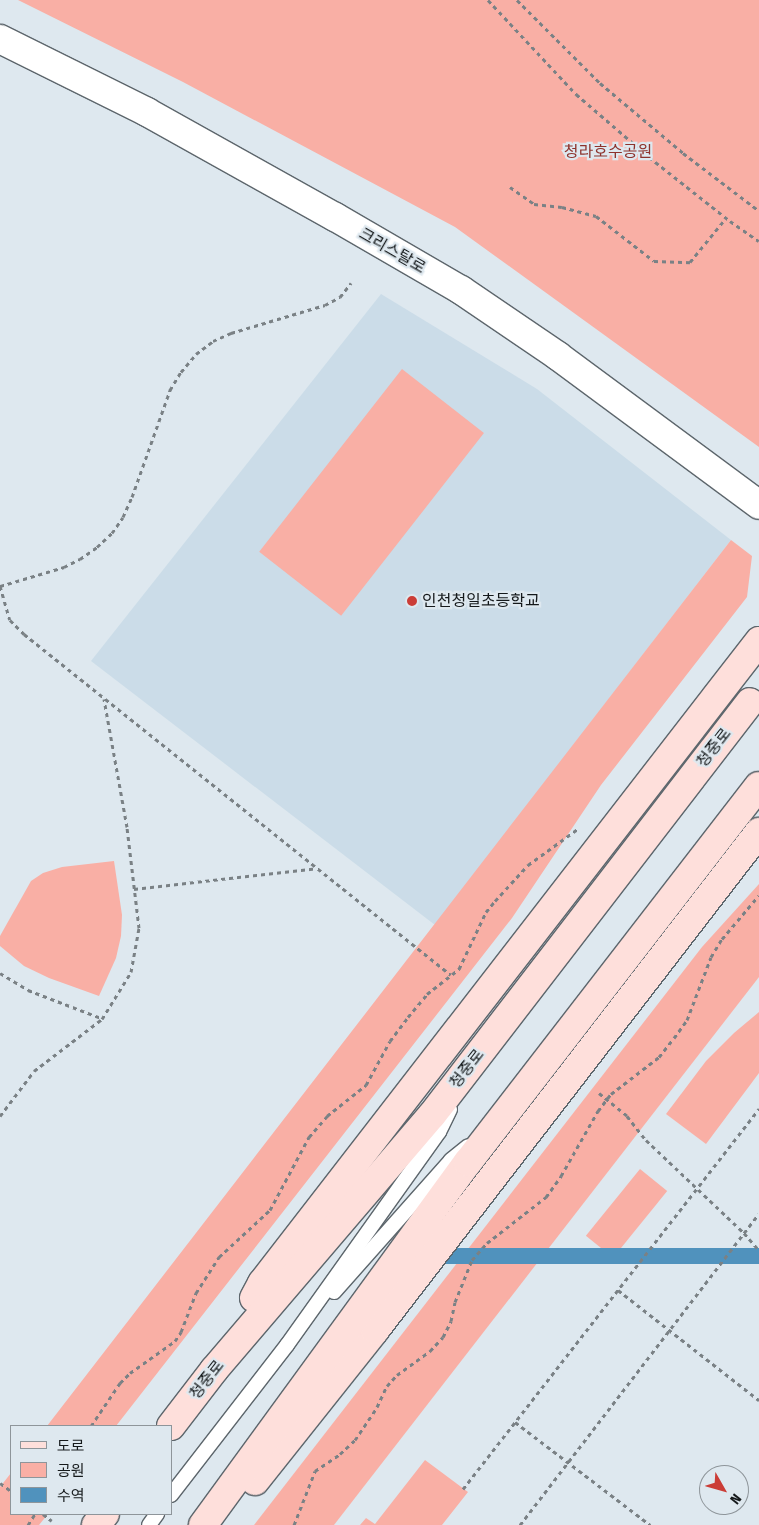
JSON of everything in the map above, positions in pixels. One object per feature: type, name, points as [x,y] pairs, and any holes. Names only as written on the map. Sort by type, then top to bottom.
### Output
[{"type":"street","name":"크리스탈로","points":[[0,39],[147,112],[335,217],[460,290],[558,356],[759,504]]},
{"type":"street","points":[[214,1370],[262,1283],[759,642]]},
{"type":"street","name":"청중로","points":[[172,1425],[214,1370],[432,1115],[750,702]]},
{"type":"street","points":[[203,1525],[503,1117],[759,786]]},
{"type":"street","points":[[209,1525],[264,1473],[759,832]]},
{"type":"street","points":[[96,1525],[104,1515]]},
{"type":"lane","points":[[172,1495],[287,1345],[438,1132],[475,1059]]},
{"type":"lane","points":[[287,1345],[451,1160],[503,1117]]},
{"type":"path","points":[[488,0],[576,94],[649,157],[726,218],[759,241]]},
{"type":"path","points":[[518,0],[600,83],[683,153],[759,211]]},
{"type":"path","points":[[510,187],[534,204],[562,207],[596,216],[654,262],[690,262],[726,218]]},
{"type":"path","points":[[351,283],[340,297],[325,305],[231,333],[213,342],[196,354],[181,372],[170,390],[132,496],[123,517],[112,532],[97,548],[64,567],[0,586],[10,620],[24,634],[451,975]]},
{"type":"path","points":[[0,1116],[34,1071],[102,1019],[131,972],[139,928],[127,827],[104,698]]},
{"type":"path","points":[[92,1425],[120,1383],[130,1373],[175,1341],[202,1282],[219,1257],[270,1210],[309,1137],[328,1116],[366,1085],[398,1029],[427,994],[459,969],[465,960],[486,912],[512,881],[533,861],[584,823]]},
{"type":"path","points":[[134,889],[317,868]]},
{"type":"path","points":[[294,1525],[314,1471],[340,1454],[355,1440],[377,1407],[386,1386],[397,1374],[430,1351],[443,1337],[451,1321],[455,1302],[472,1260],[493,1238],[546,1197],[561,1176],[593,1119],[607,1100],[626,1081],[659,1057],[674,1038],[687,1020],[712,957],[722,938],[759,895]]},
{"type":"path","points":[[0,973],[28,990],[102,1019]]},
{"type":"path","points":[[599,1093],[627,1116],[646,1140],[744,1233],[759,1250]]},
{"type":"path","points":[[463,1489],[759,1109]]},
{"type":"path","points":[[520,1525],[671,1331],[759,1214]]},
{"type":"path","points":[[618,1290],[759,1400]]},
{"type":"path","points":[[515,1422],[650,1525]]},
{"type":"path","points":[[44,1515],[52,1521]]},
{"type":"shaded area","name":"인천청일초등학교","points":[[381,294],[537,389],[731,540],[435,925],[91,661]]},
{"type":"green space","name":"청라호수공원","points":[[18,0],[759,0],[759,447],[455,227],[183,82]]},
{"type":"green space","points":[[402,369],[484,433],[341,616],[259,552]]},
{"type":"green space","points":[[731,540],[752,556],[747,597],[601,785],[512,918],[117,1425],[48,1425]]},
{"type":"green space","points":[[114,861],[122,915],[121,936],[116,958],[99,996],[49,978],[24,966],[0,946],[0,936],[31,881],[43,873],[62,867]]},
{"type":"green space","points":[[759,884],[759,977],[334,1525],[254,1525],[702,947]]},
{"type":"green space","points":[[759,1012],[759,1073],[706,1144],[666,1114],[706,1061],[734,1033]]},
{"type":"green space","points":[[640,1169],[667,1191],[613,1258],[586,1236]]},
{"type":"green space","points":[[425,1460],[468,1492],[442,1525],[360,1525],[366,1518],[375,1524]]},
{"type":"green space","points":[[10,1474],[10,1515],[47,1515],[39,1525],[0,1525],[0,1487]]},
{"type":"water","points":[[408,1248],[759,1248],[759,1264],[408,1264]]},
{"type":"place","name":"인천청일초등학교","points":[[412,601]]}]
